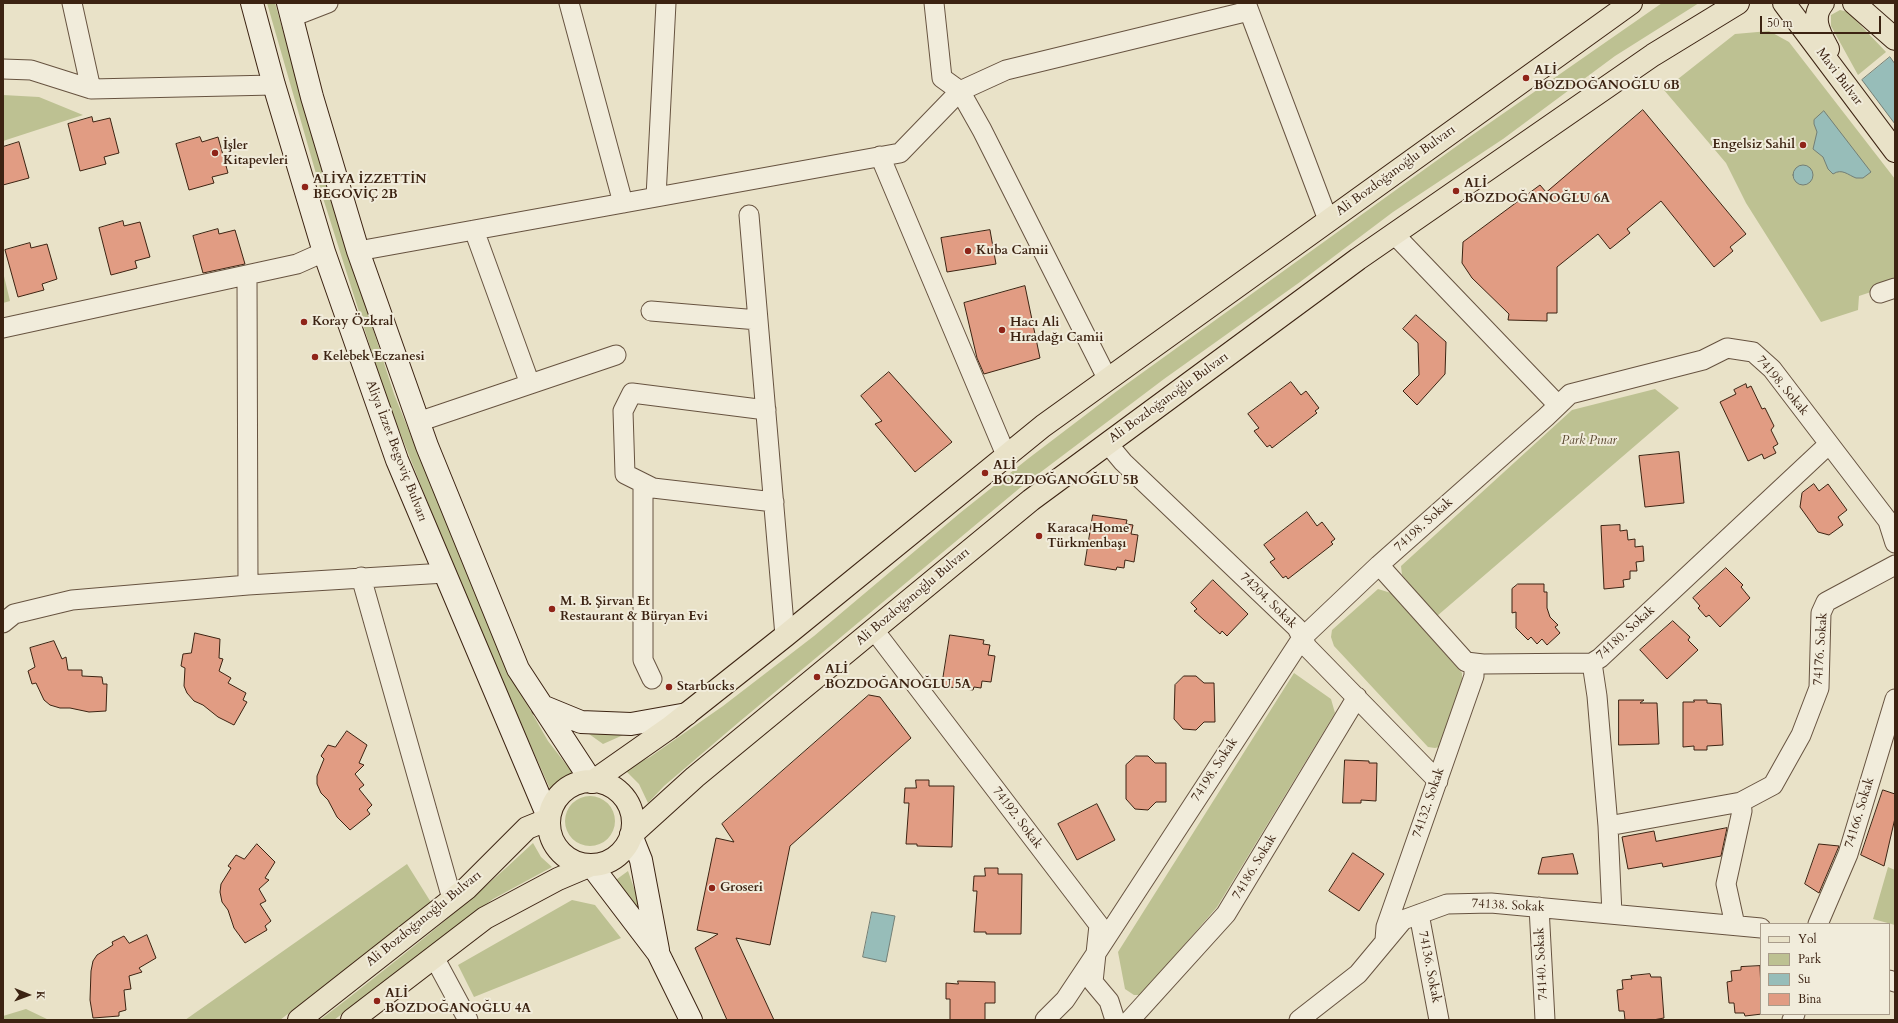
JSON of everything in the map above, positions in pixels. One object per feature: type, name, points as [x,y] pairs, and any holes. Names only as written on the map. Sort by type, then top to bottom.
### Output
[{"type":"main road","name":"Aliya İzzet Begoviç Bulvarı","points":[[252,3],[274,84],[324,252],[397,460],[549,819]]},
{"type":"main road","name":"Ali Bozdoğanoğlu Bulvarı","points":[[592,782],[687,714],[785,636],[1006,455],[1107,378],[1631,3]]},
{"type":"main road","name":"Ali Bozdoğanoğlu Bulvarı","points":[[631,835],[695,777],[1031,500],[1394,234],[1653,55],[1738,3]]},
{"type":"main road","name":"Mavi Bulvar","points":[[1784,3],[1895,151]]},
{"type":"main road","points":[[1823,3],[1818,8],[1816,27],[1848,90]]},
{"type":"main road","points":[[1854,3],[1895,39]]},
{"type":"main road","points":[[1870,3],[1895,35]]},
{"type":"main road","points":[[290,10],[312,97],[358,251],[418,422],[518,669],[592,782]]},
{"type":"main road","points":[[542,706],[581,722],[632,724],[687,714]]},
{"type":"main road","points":[[352,1020],[486,918],[558,879],[591,865],[604,863],[616,857],[626,847],[631,835],[633,822],[630,808],[624,796],[613,787],[600,782],[586,781],[572,785],[561,794],[553,806],[549,819],[551,834],[556,847],[566,856],[578,863],[591,865],[658,953],[691,1020]]},
{"type":"main road","name":"Ali Bozdoğanoğlu Bulvarı","points":[[299,1020],[467,888],[527,828],[549,819]]},
{"type":"main road","points":[[631,835],[641,860],[658,953]]},
{"type":"street","points":[[72,3],[91,89]]},
{"type":"street","points":[[290,10],[328,3]]},
{"type":"street","points":[[569,3],[622,203]]},
{"type":"street","points":[[656,197],[666,3]]},
{"type":"street","points":[[934,3],[942,78],[960,91],[982,130],[1107,378]]},
{"type":"street","points":[[358,251],[900,153],[960,91],[1006,70],[1247,7],[1328,220]]},
{"type":"street","points":[[3,69],[31,70],[91,89],[274,84]]},
{"type":"street","points":[[880,156],[1006,455]]},
{"type":"street","points":[[749,215],[785,636]]},
{"type":"street","points":[[474,230],[530,384]]},
{"type":"street","points":[[1394,234],[1558,405]]},
{"type":"street","points":[[3,328],[247,276],[297,264],[324,252]]},
{"type":"street","points":[[247,276],[248,585]]},
{"type":"street","points":[[651,311],[758,320]]},
{"type":"street","name":"74198. Sokak","points":[[1045,1020],[1065,1000],[1302,638],[1379,566],[1570,394],[1703,360],[1727,348],[1753,352],[1772,369],[1888,521],[1895,543]]},
{"type":"street","points":[[418,422],[616,355]]},
{"type":"street","points":[[766,410],[632,393],[623,411],[625,474],[653,488],[774,502]]},
{"type":"street","name":"74204. Sokak","points":[[1108,444],[1123,462],[1297,628],[1307,647],[1438,781]]},
{"type":"street","name":"74180. Sokak","points":[[1474,664],[1592,663],[1600,658],[1829,444]]},
{"type":"street","points":[[643,483],[643,660],[652,679]]},
{"type":"street","name":"74176. Sokak","points":[[1608,826],[1741,802],[1772,785],[1801,735],[1819,688],[1821,613],[1826,602],[1895,565]]},
{"type":"street","points":[[1379,566],[1466,662],[1474,664]]},
{"type":"street","points":[[3,623],[14,614],[72,600],[248,585],[445,573]]},
{"type":"street","points":[[361,577],[452,899]]},
{"type":"street","name":"74192. Sokak","points":[[874,630],[1099,925],[1092,982],[1109,1002],[1115,1020]]},
{"type":"street","points":[[1592,663],[1597,696],[1608,826],[1612,914]]},
{"type":"street","name":"74132. Sokak","points":[[1385,943],[1386,927],[1474,676],[1474,664]]},
{"type":"street","name":"74186. Sokak","points":[[1130,1020],[1226,914],[1357,697]]},
{"type":"street","name":"74166. Sokak","points":[[1818,923],[1848,854],[1895,699]]},
{"type":"street","points":[[1735,925],[1726,884],[1742,811],[1741,802]]},
{"type":"street","name":"74138. Sokak","points":[[1309,1017],[1358,974],[1403,920],[1447,904],[1492,903],[1760,928]]},
{"type":"street","name":"74140. Sokak","points":[[1539,907],[1545,1020]]},
{"type":"street","name":"74136. Sokak","points":[[1419,914],[1439,1020]]},
{"type":"street","points":[[434,957],[468,1020]]},
{"type":"green space","points":[[267,3],[275,3],[330,196],[394,394],[479,604],[513,680],[548,741],[572,772],[551,791],[469,607],[386,397],[323,198]]},
{"type":"green space","points":[[1662,3],[1699,3],[1615,56],[1503,139],[1393,212],[1300,282],[1164,379],[1021,487],[739,722],[664,786],[648,803],[639,784],[625,770],[650,757],[723,706],[814,636],[960,513],[1117,391],[1468,138]]},
{"type":"green space","points":[[1840,10],[1848,12],[1886,52],[1858,75],[1831,26],[1831,15]]},
{"type":"green space","points":[[1769,31],[1789,42],[1895,179],[1895,284],[1859,296],[1858,310],[1821,322],[1746,203],[1726,163],[1664,90],[1735,34]]},
{"type":"green space","points":[[3,95],[39,97],[83,115],[3,141]]},
{"type":"green space","points":[[3,272],[10,301],[3,303]]},
{"type":"green space","name":"Park Pınar","points":[[1655,389],[1679,408],[1437,616],[1402,575],[1401,566],[1572,410]]},
{"type":"green space","points":[[1378,589],[1391,593],[1462,673],[1462,680],[1439,747],[1428,747],[1334,646],[1331,637],[1332,630]]},
{"type":"green space","points":[[1294,673],[1331,699],[1335,713],[1217,907],[1141,995],[1134,995],[1125,989],[1118,952]]},
{"type":"green space","points":[[582,729],[630,732],[603,744]]},
{"type":"green space","points":[[590,796],[599,798],[610,807],[615,821],[613,830],[604,841],[590,846],[581,844],[570,835],[565,821],[567,812],[576,801]]},
{"type":"green space","points":[[533,843],[541,857],[552,867],[493,899],[334,1020],[320,1020],[429,934]]},
{"type":"green space","points":[[407,864],[432,904],[280,1020],[185,1020]]},
{"type":"green space","points":[[1888,867],[1895,870],[1895,925],[1873,919]]},
{"type":"green space","points":[[628,871],[650,934],[613,882]]},
{"type":"green space","points":[[572,900],[595,905],[621,938],[474,997],[458,965]]},
{"type":"green space","points":[[26,1009],[49,1020],[3,1020],[3,1016]]},
{"type":"water","points":[[1890,57],[1895,64],[1895,124],[1862,80]]},
{"type":"water","points":[[1824,111],[1871,172],[1863,178],[1856,178],[1842,172],[1836,172],[1833,174],[1828,169],[1823,157],[1813,149],[1817,132],[1814,120]]},
{"type":"water","points":[[1799,165],[1807,165],[1813,171],[1813,179],[1807,185],[1799,185],[1793,179],[1793,171]]},
{"type":"water","points":[[872,912],[895,916],[886,962],[863,957]]},
{"type":"building","points":[[1643,110],[1746,234],[1730,247],[1733,251],[1714,267],[1661,201],[1627,229],[1630,233],[1610,249],[1598,234],[1557,267],[1557,313],[1547,313],[1547,321],[1508,320],[1509,314],[1472,278],[1462,263],[1463,242],[1540,185],[1546,192]]},
{"type":"building","points":[[92,117],[93,122],[110,118],[119,153],[104,157],[106,164],[80,171],[68,124]]},
{"type":"building","points":[[200,137],[202,142],[218,137],[228,173],[212,177],[214,183],[189,190],[176,144]]},
{"type":"building","points":[[19,142],[29,178],[3,185],[3,147]]},
{"type":"building","points":[[123,221],[124,226],[140,222],[150,257],[135,261],[137,268],[111,275],[99,228]]},
{"type":"building","points":[[218,229],[219,234],[235,230],[245,264],[203,273],[193,236]]},
{"type":"building","name":"Kuba Camii","points":[[990,230],[996,264],[947,272],[941,238]]},
{"type":"building","points":[[30,243],[31,248],[47,244],[57,279],[42,284],[44,290],[18,297],[5,250]]},
{"type":"building","name":"Hacı Ali Hıradağı Camii","points":[[1025,286],[1040,358],[984,374],[977,358],[964,303]]},
{"type":"building","points":[[1416,315],[1446,342],[1445,374],[1417,405],[1403,391],[1419,375],[1418,343],[1403,329]]},
{"type":"building","points":[[889,372],[952,442],[915,472],[875,424],[882,421],[861,396]]},
{"type":"building","points":[[1291,382],[1301,395],[1306,391],[1319,408],[1315,411],[1317,413],[1272,448],[1270,445],[1267,447],[1254,431],[1259,428],[1248,414]]},
{"type":"building","points":[[1746,384],[1747,388],[1751,386],[1762,409],[1765,408],[1774,426],[1771,430],[1778,444],[1773,447],[1776,453],[1764,459],[1762,454],[1748,461],[1720,402],[1736,394],[1734,390]]},
{"type":"building","points":[[1679,452],[1684,503],[1645,507],[1639,456]]},
{"type":"building","points":[[1814,484],[1819,491],[1828,484],[1847,510],[1838,517],[1843,525],[1829,535],[1818,532],[1800,507],[1802,493]]},
{"type":"building","points":[[1307,512],[1317,526],[1322,522],[1335,539],[1331,542],[1333,544],[1288,579],[1286,576],[1283,578],[1270,562],[1275,559],[1264,545]]},
{"type":"building","points":[[1093,515],[1127,520],[1126,524],[1133,525],[1131,534],[1138,535],[1134,562],[1125,560],[1124,568],[1117,567],[1116,570],[1085,565]]},
{"type":"building","points":[[1620,525],[1620,531],[1627,530],[1628,540],[1635,539],[1635,547],[1643,546],[1644,561],[1636,562],[1637,571],[1630,571],[1630,579],[1623,580],[1624,587],[1604,589],[1601,526]]},
{"type":"building","points":[[1726,568],[1743,585],[1741,587],[1750,598],[1720,627],[1709,615],[1706,617],[1698,608],[1700,606],[1693,598]]},
{"type":"building","points":[[1213,580],[1248,614],[1227,636],[1222,631],[1220,634],[1194,611],[1197,609],[1191,603]]},
{"type":"building","points":[[1518,584],[1544,584],[1544,592],[1547,592],[1547,608],[1550,617],[1558,625],[1555,627],[1560,633],[1547,645],[1542,639],[1537,644],[1531,637],[1528,640],[1516,628],[1516,612],[1512,613],[1512,589]]},
{"type":"building","points":[[1673,621],[1690,637],[1688,640],[1698,650],[1667,679],[1640,650]]},
{"type":"building","points":[[195,633],[220,639],[219,658],[223,659],[219,671],[231,678],[228,683],[246,693],[243,700],[247,702],[234,725],[218,717],[203,705],[194,701],[187,693],[184,686],[185,668],[181,666],[183,654],[191,653]]},
{"type":"building","points":[[950,635],[984,640],[983,644],[990,645],[988,655],[995,656],[991,682],[982,681],[981,688],[974,687],[973,690],[942,686]]},
{"type":"building","points":[[54,641],[62,659],[66,657],[68,670],[82,670],[82,676],[102,677],[103,684],[107,684],[106,711],[89,712],[50,705],[44,700],[36,683],[32,684],[28,671],[35,667],[30,648]]},
{"type":"building","points":[[1184,676],[1196,676],[1204,683],[1214,683],[1215,722],[1204,722],[1196,730],[1183,729],[1174,719],[1175,685]]},
{"type":"building","points":[[869,695],[880,697],[911,738],[790,846],[770,945],[736,938],[774,1020],[727,1020],[695,948],[718,934],[697,930],[716,838],[734,842],[722,824]]},
{"type":"building","points":[[1619,700],[1644,700],[1640,703],[1657,703],[1659,744],[1619,745]]},
{"type":"building","points":[[1694,700],[1707,700],[1707,703],[1721,704],[1723,745],[1707,746],[1707,750],[1694,750],[1694,746],[1683,747],[1683,702],[1694,702]]},
{"type":"building","points":[[347,731],[367,745],[359,763],[364,765],[355,774],[364,785],[359,789],[372,805],[367,810],[370,814],[350,830],[337,817],[328,800],[321,793],[317,784],[317,776],[324,759],[321,756],[328,745],[335,747]]},
{"type":"building","points":[[1136,756],[1148,756],[1155,763],[1166,763],[1166,802],[1156,802],[1148,810],[1135,809],[1126,799],[1126,765]]},
{"type":"building","points":[[1345,760],[1369,761],[1369,763],[1377,763],[1376,801],[1361,800],[1361,803],[1343,803]]},
{"type":"building","points":[[916,780],[929,780],[929,786],[954,786],[952,847],[917,846],[917,844],[906,844],[909,803],[904,803],[905,788],[916,788]]},
{"type":"building","points":[[1883,790],[1895,794],[1895,818],[1884,866],[1861,855]]},
{"type":"building","points":[[1097,804],[1115,840],[1077,860],[1058,824]]},
{"type":"building","points":[[1727,828],[1721,856],[1663,867],[1662,863],[1628,869],[1622,837],[1654,831],[1656,841]]},
{"type":"building","points":[[257,844],[275,862],[265,878],[269,880],[259,889],[266,901],[260,904],[271,921],[265,926],[267,930],[245,943],[234,928],[228,910],[222,902],[220,892],[221,884],[231,868],[228,866],[236,855],[244,859]]},
{"type":"building","points":[[1819,844],[1839,846],[1819,893],[1805,884]]},
{"type":"building","points":[[1353,853],[1384,874],[1359,911],[1329,891]]},
{"type":"building","points":[[1573,854],[1578,874],[1538,874],[1542,858]]},
{"type":"building","points":[[985,868],[998,868],[998,874],[1022,874],[1021,934],[986,934],[986,932],[974,932],[977,891],[973,891],[974,876],[985,876]]},
{"type":"building","points":[[147,935],[156,958],[139,968],[142,972],[129,976],[131,989],[124,990],[126,1010],[119,1012],[119,1016],[93,1018],[90,1000],[91,971],[93,961],[97,955],[113,945],[112,942],[124,936],[129,943]]},
{"type":"building","points":[[1760,966],[1760,1014],[1745,1016],[1744,1013],[1735,1013],[1734,1003],[1729,1003],[1727,982],[1732,981],[1731,971],[1741,970],[1741,967]]},
{"type":"building","points":[[1650,974],[1651,977],[1661,977],[1664,1018],[1653,1020],[1625,1020],[1624,1011],[1619,1011],[1617,990],[1623,989],[1622,980],[1632,979],[1631,976]]},
{"type":"building","points":[[958,981],[995,982],[995,1003],[985,1003],[985,1020],[950,1020],[950,999],[946,999],[946,983],[958,984]]},
{"type":"place","name":"ALİ BOZDOĞANOĞLU 6B","points":[[1526,78]]},
{"type":"place","name":"Engelsiz Sahil","points":[[1803,145]]},
{"type":"place","name":"İşler Kitapevleri","points":[[215,153]]},
{"type":"place","name":"ALİYA İZZETTİN BEGOVİÇ 2B","points":[[305,187]]},
{"type":"place","name":"ALİ BOZDOĞANOĞLU 6A","points":[[1456,191]]},
{"type":"place","name":"Kuba Camii","points":[[968,251]]},
{"type":"place","name":"Koray Özkral","points":[[304,322]]},
{"type":"place","name":"Hacı Ali Hıradağı Camii","points":[[1002,330]]},
{"type":"place","name":"Kelebek Eczanesi","points":[[315,357]]},
{"type":"place","name":"ALİ BOZDOĞANOĞLU 5B","points":[[985,473]]},
{"type":"place","name":"Karaca Home Türkmenbaşı","points":[[1039,536]]},
{"type":"place","name":"M. B. Şirvan Et Restaurant & Büryan Evi","points":[[552,609]]},
{"type":"place","name":"ALİ BOZDOĞANOĞLU 5A","points":[[817,677]]},
{"type":"place","name":"Starbucks","points":[[669,687]]},
{"type":"place","name":"Groseri","points":[[712,888]]},
{"type":"place","name":"ALİ BOZDOĞANOĞLU 4A","points":[[377,1001]]}]
